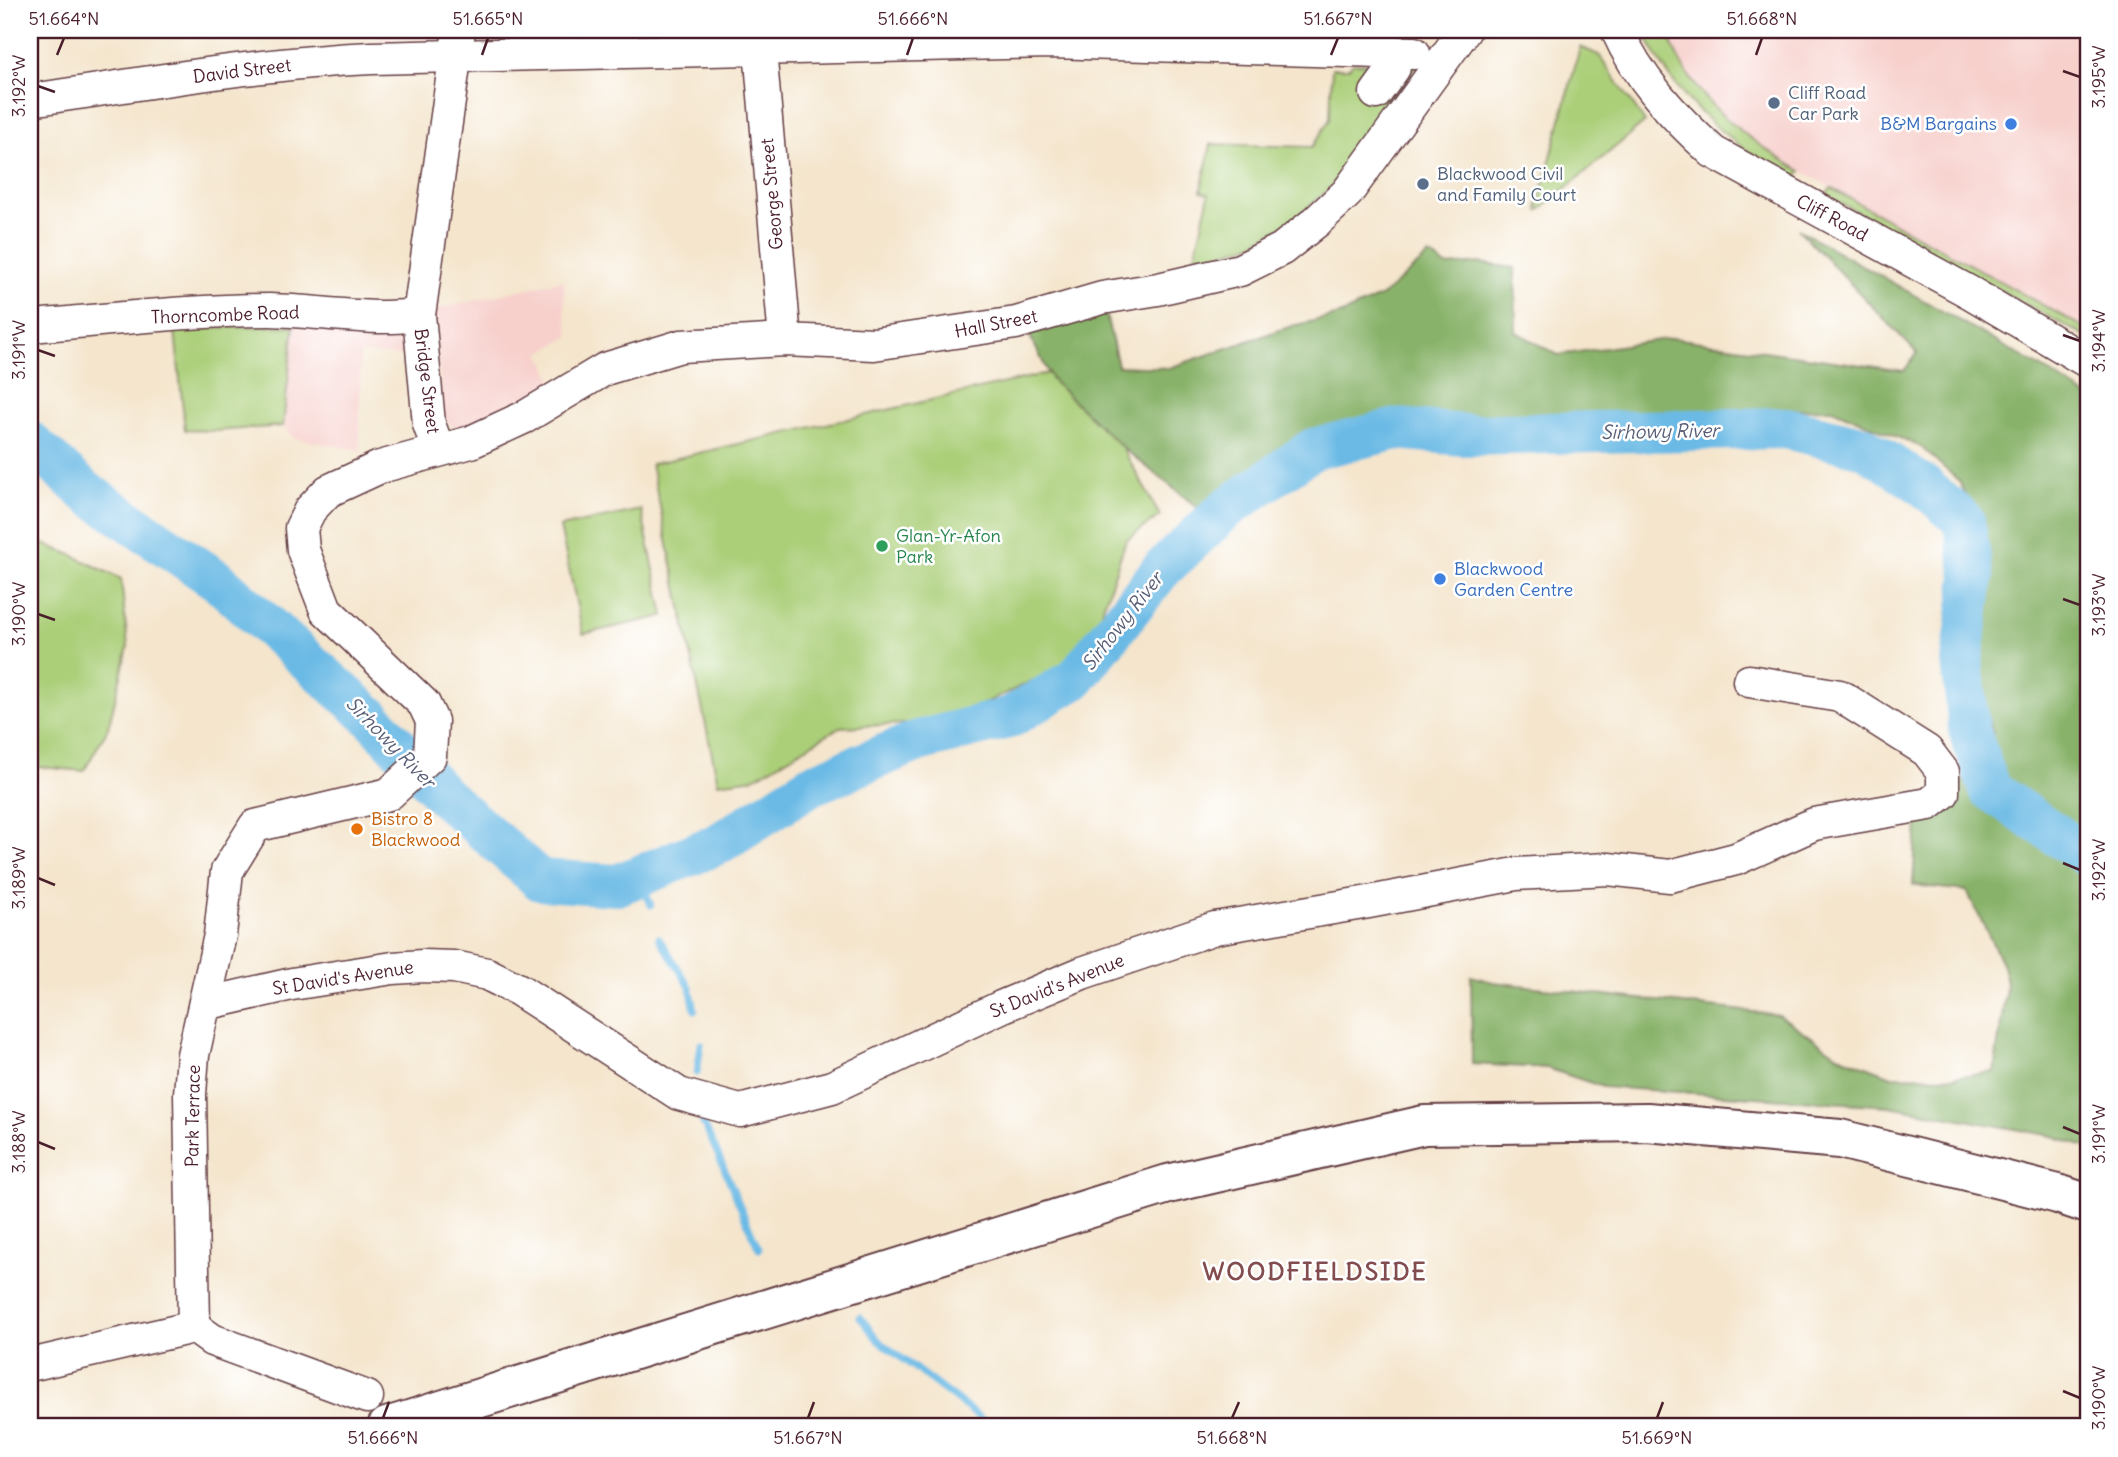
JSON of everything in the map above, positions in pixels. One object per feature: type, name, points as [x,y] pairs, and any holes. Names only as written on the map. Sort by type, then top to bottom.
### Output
[{"type":"main road","points":[[377,1412],[1168,1184],[1424,1125],[1647,1122],[1840,1139],[2088,1204]]},
{"type":"street","name":"Hall Street","points":[[438,449],[471,442],[525,417],[605,369],[681,346],[785,340],[874,344],[1016,323],[1102,298],[1240,270],[1282,249],[1347,193],[1465,30]]},
{"type":"street","name":"Cliff Road","points":[[1617,30],[1626,50],[1653,90],[1684,126],[1713,152],[1971,293],[2088,362]]},
{"type":"street","name":"David Street","points":[[30,100],[457,43],[760,49],[1050,42],[1404,53],[1376,93]]},
{"type":"street","name":"Bridge Street","points":[[389,794],[430,756],[432,721],[424,704],[326,610],[303,550],[301,528],[310,510],[328,491],[380,467],[438,449],[429,424],[419,315],[457,43]]},
{"type":"street","name":"George Street","points":[[760,49],[785,340]]},
{"type":"street","name":"Thorncombe Road","points":[[30,326],[229,311],[299,311],[371,317],[419,315]]},
{"type":"street","name":"St David's Avenue","points":[[205,1004],[292,984],[393,968],[454,967],[487,974],[519,990],[679,1094],[740,1111],[832,1087],[1000,1007],[1082,973],[1215,928],[1516,874],[1608,869],[1670,876],[1736,859],[1814,824],[1929,804],[1943,793],[1943,772],[1927,751],[1840,696],[1749,681]]},
{"type":"street","name":"Park Terrace","points":[[194,1327],[190,1094],[193,1055],[220,934],[227,871],[255,826],[389,794]]},
{"type":"street","points":[[30,1365],[194,1327],[212,1340],[377,1412]]},
{"type":"shaded area","points":[[378,30],[585,30],[586,35],[441,42],[414,38],[379,41]]},
{"type":"shaded area","points":[[1665,30],[2088,30],[2088,330],[1754,142],[1720,113],[1691,80]]},
{"type":"shaded area","points":[[564,280],[565,314],[570,336],[540,353],[553,379],[528,401],[470,430],[451,426],[443,416],[434,310]]},
{"type":"shaded area","points":[[294,326],[408,334],[410,357],[360,353],[360,450],[294,438],[283,426]]},
{"type":"green space","points":[[1642,30],[1665,30],[1684,68],[1710,103],[1738,129],[1801,171],[1796,180],[1747,150],[1706,118],[1672,79]]},
{"type":"green space","points":[[1580,47],[1599,55],[1645,122],[1539,211],[1538,206]]},
{"type":"green space","points":[[1353,63],[1418,65],[1329,189],[1293,220],[1250,245],[1194,261],[1209,194],[1201,191],[1211,144],[1312,147],[1330,119],[1332,68],[1349,68]]},
{"type":"green space","points":[[1831,188],[2088,330],[2088,338],[1826,195]]},
{"type":"green space","points":[[1798,229],[2037,365],[2088,397],[2088,1148],[2053,1136],[1889,1106],[1603,1087],[1547,1068],[1472,1064],[1471,976],[1493,982],[1779,1015],[1838,1055],[1892,1076],[1952,1077],[1994,1072],[2007,982],[2002,963],[1967,891],[1913,885],[1917,821],[1953,793],[1993,734],[1975,669],[1987,590],[1984,535],[1959,481],[1921,447],[1832,409],[1413,416],[1317,433],[1197,507],[1122,447],[1052,380],[1029,334],[1105,310],[1118,366],[1169,368],[1292,326],[1340,315],[1382,296],[1429,255],[1447,266],[1480,263],[1515,268],[1516,332],[1558,355],[1673,338],[1904,371],[1917,353]]},
{"type":"green space","points":[[294,326],[283,426],[215,431],[185,430],[175,331]]},
{"type":"green space","points":[[1049,373],[1052,380],[1122,447],[1160,516],[1126,540],[1087,655],[981,705],[924,723],[840,727],[754,778],[718,783],[651,464]]},
{"type":"green space","points":[[641,510],[664,616],[583,634],[560,527]]},
{"type":"green space","points":[[30,539],[72,555],[121,579],[128,647],[108,728],[84,771],[30,766]]},
{"type":"waterway","name":"Sirhowy River","points":[[30,442],[85,491],[218,581],[373,719],[444,796],[540,880],[617,885],[718,844],[811,785],[918,741],[1009,718],[1075,679],[1162,569],[1226,509],[1313,449],[1397,429],[1464,435],[1786,428],[1864,447],[1924,486],[1964,521],[1973,577],[1962,661],[1969,730],[1990,790],[2088,856]]},
{"type":"waterway","points":[[638,876],[651,905]]},
{"type":"waterway","points":[[659,938],[690,987],[695,1010]]},
{"type":"waterway","points":[[697,1073],[701,1044]]},
{"type":"waterway","points":[[703,1123],[759,1249]]},
{"type":"waterway","points":[[860,1317],[879,1341],[992,1427]]},
{"type":"place","name":"Cliff Road Car Park","points":[[1774,103]]},
{"type":"place","name":"B&M Bargains","points":[[2011,124]]},
{"type":"place","name":"Blackwood Civil and Family Court","points":[[1423,184]]},
{"type":"place","name":"Glan-Yr-Afon Park","points":[[882,546]]},
{"type":"place","name":"Blackwood Garden Centre","points":[[1440,579]]},
{"type":"place","name":"Bistro 8 Blackwood","points":[[357,829]]},
{"type":"district","name":"WOODFIELDSIDE","points":[[1315,1272]]}]
